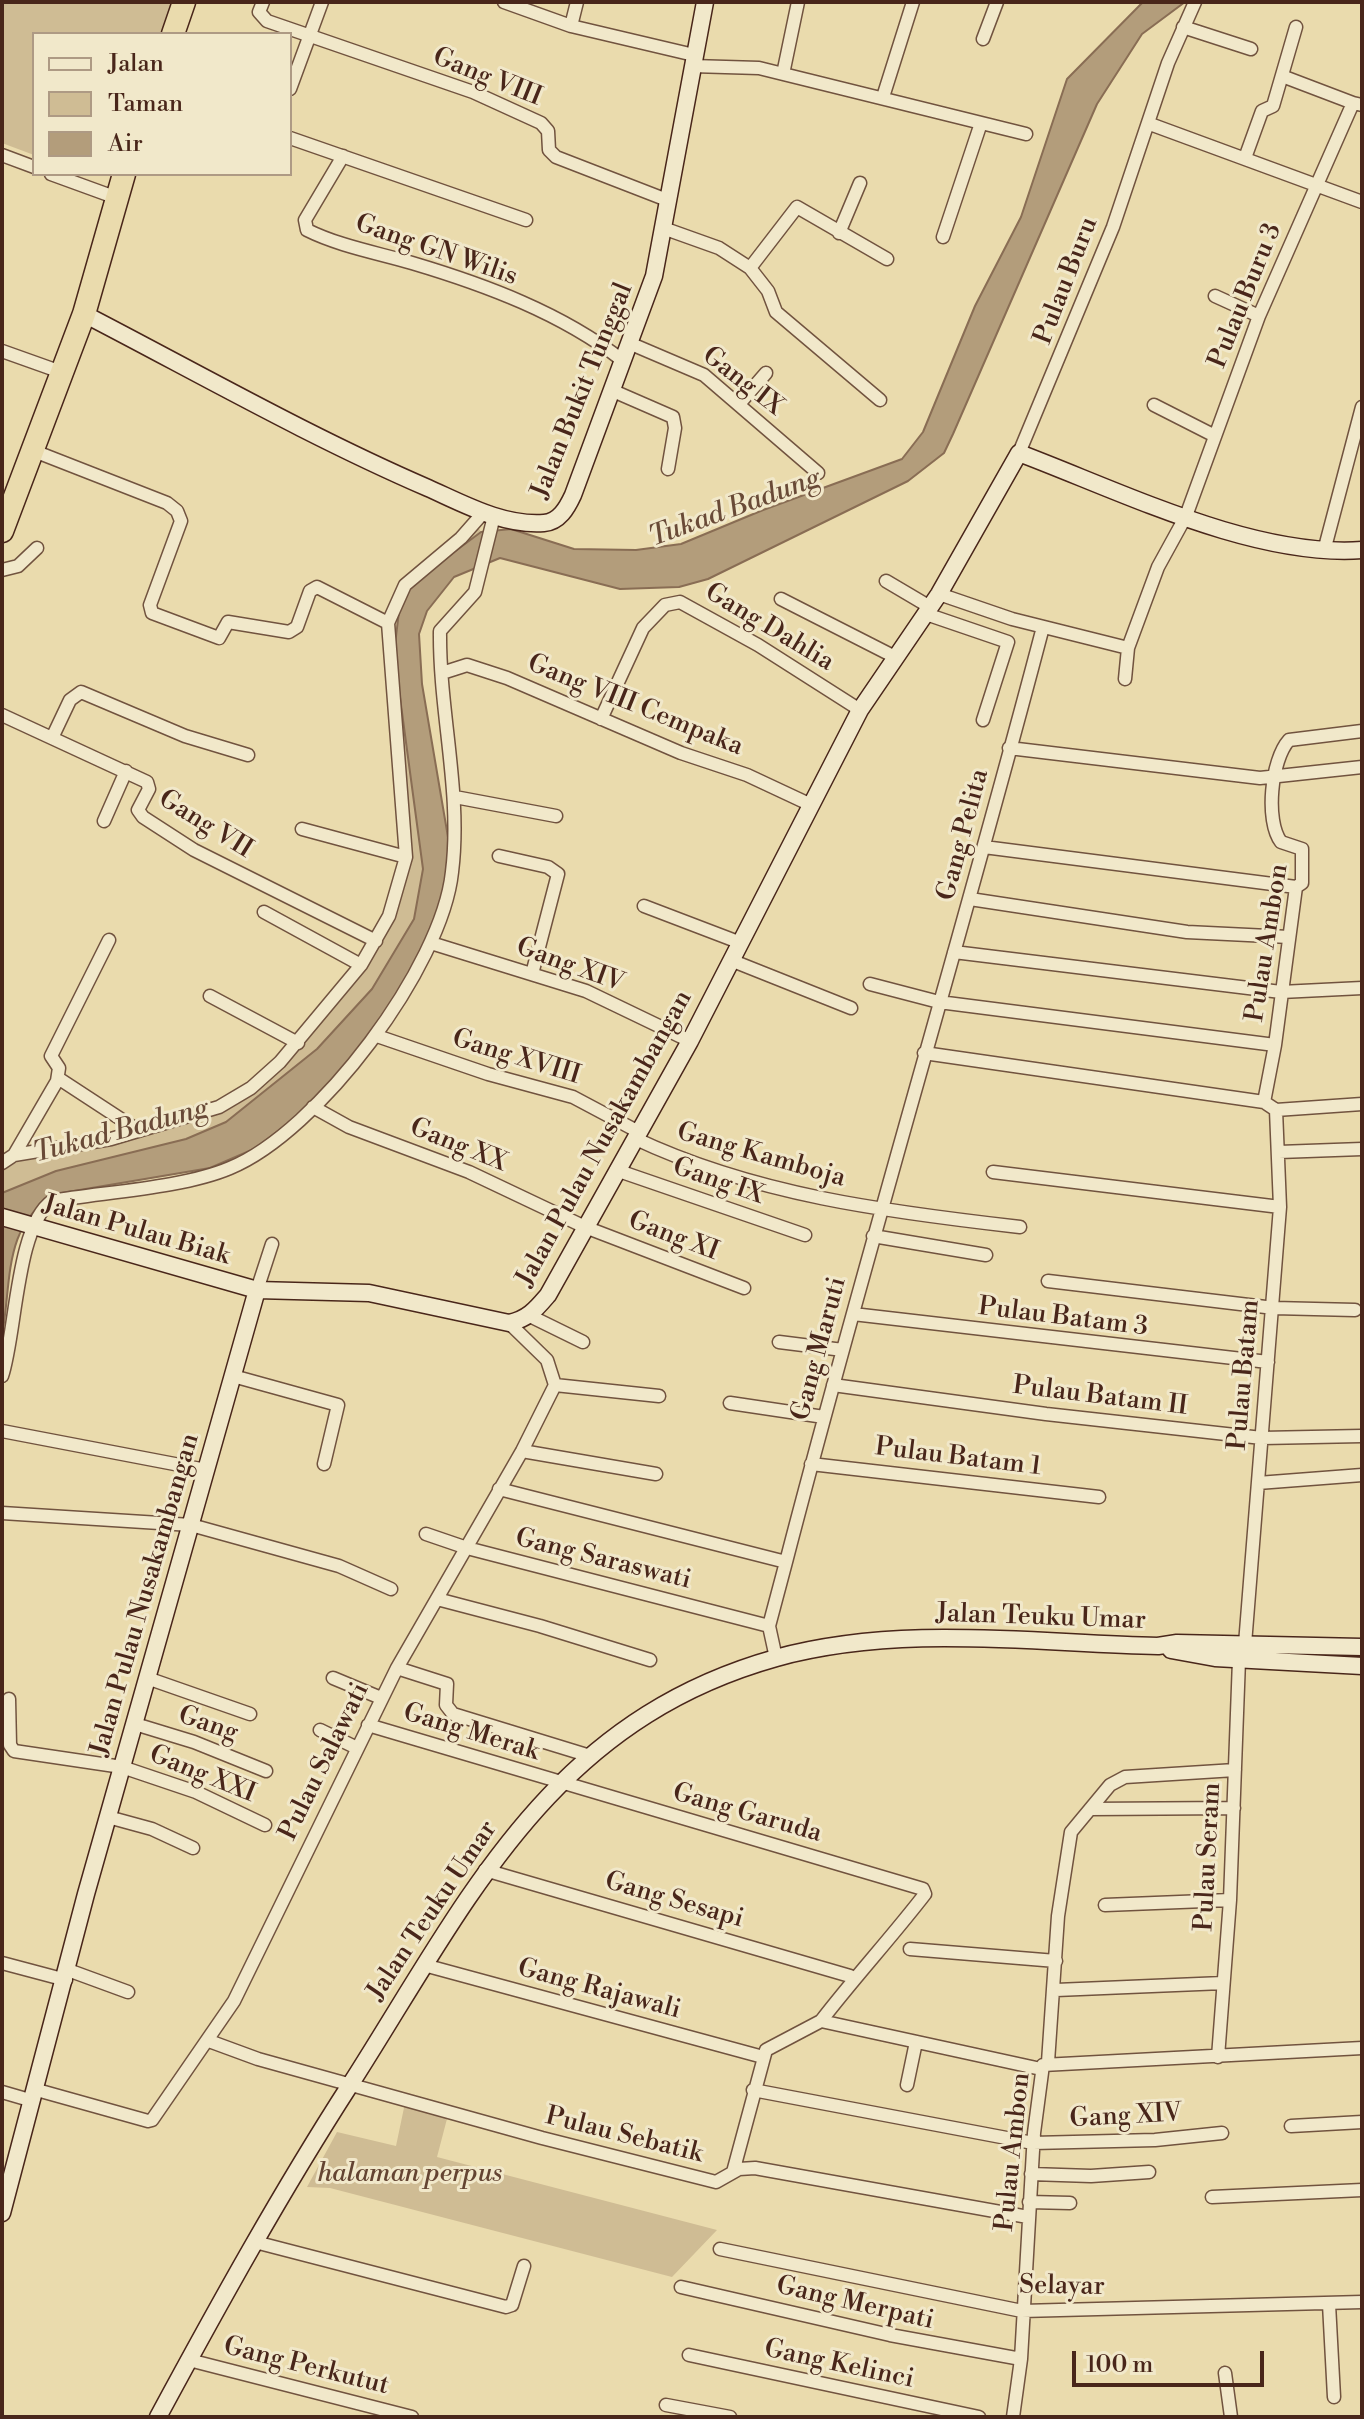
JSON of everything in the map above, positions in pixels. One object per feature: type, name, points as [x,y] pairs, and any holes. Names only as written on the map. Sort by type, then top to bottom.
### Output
[{"type":"highway","points":[[174,32],[184,2]]},
{"type":"highway","points":[[2,531],[84,314],[123,176]]},
{"type":"street","name":"Gang VIII","points":[[263,2],[259,12],[263,19],[473,92],[541,123],[548,131],[549,150],[556,157],[667,200]]},
{"type":"street","points":[[292,84],[322,2]]},
{"type":"street","points":[[504,2],[571,26],[693,60],[759,68],[1026,134]]},
{"type":"street","points":[[571,26],[577,2]]},
{"type":"street","name":"Jalan Bukit Tunggal","points":[[84,314],[368,462],[489,518],[543,523],[558,518],[573,495],[654,276],[705,2]]},
{"type":"street","points":[[783,74],[798,2]]},
{"type":"street","points":[[883,97],[913,2]]},
{"type":"street","points":[[983,39],[997,2]]},
{"type":"street","name":"Pulau Buru","points":[[1019,453],[1048,390],[1150,124],[1168,63],[1195,2]]},
{"type":"street","points":[[1183,27],[1251,49]]},
{"type":"street","points":[[1245,158],[1262,111],[1273,106],[1296,27]]},
{"type":"street","points":[[1282,76],[1358,104]]},
{"type":"street","name":"Pulau Buru 3","points":[[1125,679],[1128,648],[1158,567],[1186,516],[1259,316],[1315,184],[1358,104]]},
{"type":"street","points":[[943,237],[981,123]]},
{"type":"street","points":[[1150,124],[1362,202]]},
{"type":"street","points":[[292,139],[526,220]]},
{"type":"street","points":[[2,155],[32,166]]},
{"type":"street","name":"Gang GN Wilis","points":[[343,156],[305,220],[307,230],[444,273],[548,313],[588,334],[622,360]]},
{"type":"street","points":[[56,176],[117,198]]},
{"type":"street","points":[[839,233],[860,183]]},
{"type":"street","points":[[750,268],[797,207],[887,259]]},
{"type":"street","points":[[663,228],[719,248],[750,268],[768,291],[776,312],[880,400]]},
{"type":"street","points":[[1215,296],[1259,316]]},
{"type":"street","name":"Gang IX","points":[[629,343],[696,369],[818,473]]},
{"type":"street","points":[[2,351],[61,372]]},
{"type":"street","points":[[739,404],[766,373]]},
{"type":"street","points":[[611,390],[673,417],[675,428],[668,469]]},
{"type":"street","points":[[1154,405],[1215,436]]},
{"type":"street","points":[[1324,551],[1362,407]]},
{"type":"street","points":[[34,451],[154,497],[177,511],[181,521],[150,605],[152,613],[219,638],[228,622],[289,632],[297,627],[310,591],[317,587],[388,623]]},
{"type":"street","points":[[1019,453],[1186,516],[1282,546],[1324,551],[1362,550]]},
{"type":"street","name":"Jalan Pulau Nusakambangan","points":[[509,1323],[530,1316],[548,1295],[733,961],[809,804],[860,710],[932,605],[1019,453]]},
{"type":"street","points":[[2,1376],[31,1225],[44,1206],[52,1201],[181,1181],[231,1168],[280,1136],[313,1107],[377,1036],[415,976],[449,899],[455,797],[440,631],[443,624],[469,601],[480,576],[489,518]]},
{"type":"street","points":[[2,1163],[14,1155],[111,1139],[136,1129],[219,1107],[251,1088],[298,1043],[361,965],[389,916],[406,857],[388,623],[405,585],[489,518]]},
{"type":"street","points":[[2,570],[18,566],[37,548]]},
{"type":"street","points":[[886,581],[1008,642],[983,720]]},
{"type":"street","points":[[781,599],[895,657]]},
{"type":"street","name":"Gang Dahlia","points":[[601,719],[625,661],[653,615],[665,605],[685,603],[860,710]]},
{"type":"street","points":[[932,605],[1128,648]]},
{"type":"street","name":"Gang Pelita","points":[[924,1053],[970,899],[1043,627]]},
{"type":"street","name":"Gang VIII Cempaka","points":[[442,673],[457,666],[472,666],[681,753],[747,775],[809,804]]},
{"type":"street","points":[[52,738],[70,700],[81,692],[185,736],[248,755]]},
{"type":"street","points":[[2,715],[126,771],[104,821]]},
{"type":"street","name":"Pulau Ambon","points":[[1264,1102],[1275,1045],[1296,887],[1302,883],[1304,851],[1278,838],[1273,777],[1281,751],[1289,740],[1362,731]]},
{"type":"street","points":[[1009,748],[1229,776],[1273,777],[1362,767]]},
{"type":"street","name":"Gang VII","points":[[126,771],[149,784],[138,810],[143,817],[194,850],[376,941]]},
{"type":"street","points":[[455,797],[556,816]]},
{"type":"street","points":[[302,829],[406,857]]},
{"type":"street","points":[[984,847],[1296,887]]},
{"type":"street","points":[[499,856],[548,867],[558,874],[532,974]]},
{"type":"street","points":[[970,899],[1187,932],[1289,937]]},
{"type":"street","points":[[644,906],[741,943]]},
{"type":"street","points":[[264,912],[361,965]]},
{"type":"street","points":[[14,1155],[58,1078],[59,1068],[51,1056],[109,940]]},
{"type":"street","name":"Gang XIV","points":[[431,943],[586,991],[690,1041]]},
{"type":"street","points":[[954,952],[1281,992],[1362,988]]},
{"type":"street","points":[[733,961],[851,1008]]},
{"type":"street","points":[[870,984],[939,1002],[1275,1045]]},
{"type":"street","points":[[210,996],[298,1043]]},
{"type":"street","name":"Gang XVIII","points":[[377,1036],[488,1074],[573,1097],[636,1135]]},
{"type":"street","points":[[924,1053],[1264,1102],[1276,1110],[1362,1104]]},
{"type":"street","name":"Gang Maruti","points":[[776,1658],[769,1626],[924,1053]]},
{"type":"street","points":[[58,1078],[136,1129]]},
{"type":"street","name":"Gang XX","points":[[313,1107],[349,1127],[469,1172],[585,1227]]},
{"type":"street","name":"Pulau Batam","points":[[1251,1653],[1258,1483],[1280,1207],[1276,1110]]},
{"type":"street","name":"Gang Kamboja","points":[[636,1135],[723,1174],[879,1211],[1020,1227]]},
{"type":"street","points":[[1279,1152],[1362,1149]]},
{"type":"street","name":"Gang IX","points":[[616,1170],[805,1235]]},
{"type":"street","points":[[993,1172],[1280,1207]]},
{"type":"street","name":"Jalan Pulau Biak","points":[[2,1217],[257,1290]]},
{"type":"street","name":"Gang XI","points":[[585,1227],[744,1288]]},
{"type":"street","points":[[873,1236],[986,1255]]},
{"type":"street","points":[[272,1244],[257,1290],[369,1293],[509,1323],[547,1360],[555,1385],[659,1396]]},
{"type":"street","points":[[1048,1281],[1274,1308],[1355,1310]]},
{"type":"street","name":"Jalan Pulau Nusakambangan","points":[[2,2213],[108,1817],[257,1290]]},
{"type":"street","name":"Pulau Batam 3","points":[[853,1314],[1268,1362]]},
{"type":"street","points":[[530,1316],[583,1342]]},
{"type":"street","points":[[779,1342],[843,1350]]},
{"type":"street","points":[[233,1376],[333,1402],[338,1407],[324,1464]]},
{"type":"street","name":"Pulau Salawati","points":[[35,2095],[148,2121],[209,2041],[234,2001],[381,1698],[522,1451],[555,1385]]},
{"type":"street","name":"Pulau Batam II","points":[[833,1385],[1046,1414],[1262,1438],[1362,1436]]},
{"type":"street","points":[[730,1403],[824,1417]]},
{"type":"street","points":[[2,1431],[206,1470]]},
{"type":"street","points":[[522,1451],[656,1474]]},
{"type":"street","name":"Pulau Batam 1","points":[[811,1464],[1099,1497]]},
{"type":"street","points":[[1258,1483],[1362,1475]]},
{"type":"street","points":[[499,1489],[786,1562]]},
{"type":"street","points":[[2,1513],[191,1525],[339,1566],[391,1589]]},
{"type":"street","name":"Gang Saraswati","points":[[426,1534],[467,1548],[769,1626]]},
{"type":"street","points":[[437,1599],[540,1626],[650,1660]]},
{"type":"street","name":"Jalan Teuku Umar","points":[[158,2417],[255,2242],[485,1870],[526,1817],[590,1756],[633,1722],[682,1693],[776,1658],[807,1651],[922,1639],[1077,1641],[1158,1646],[1177,1652],[1251,1653],[1362,1647]]},
{"type":"street","name":"Jalan Teuku Umar","points":[[1251,1653],[1362,1666]]},
{"type":"street","name":"Pulau Seram","points":[[1218,2057],[1230,1900],[1235,1770],[1251,1653]]},
{"type":"street","points":[[397,1668],[447,1684],[446,1705],[453,1714],[590,1756]]},
{"type":"street","points":[[147,1678],[250,1714]]},
{"type":"street","points":[[333,1678],[381,1698]]},
{"type":"street","name":"Gang XXI","points":[[9,1699],[10,1745],[14,1751],[122,1767],[196,1792],[265,1825]]},
{"type":"street","name":"Gang","points":[[135,1724],[194,1742],[266,1771]]},
{"type":"street","name":"Gang Merak","points":[[368,1725],[561,1783]]},
{"type":"street","points":[[320,1730],[357,1748]]},
{"type":"street","points":[[733,2172],[766,2050],[821,2021],[1045,2066],[1056,1990],[1056,1961],[1071,1832],[1110,1785],[1125,1777],[1235,1770]]},
{"type":"street","name":"Gang Garuda","points":[[561,1783],[920,1888],[925,1894],[854,1976],[821,2021]]},
{"type":"street","points":[[1090,1809],[1234,1808]]},
{"type":"street","points":[[108,1817],[152,1829],[193,1848]]},
{"type":"street","name":"Gang Sesapi","points":[[485,1870],[850,1976]]},
{"type":"street","points":[[1105,1905],[1230,1900]]},
{"type":"street","points":[[910,1949],[1056,1961]]},
{"type":"street","points":[[2,1963],[67,1975],[128,1992]]},
{"type":"street","name":"Gang Rajawali","points":[[424,1965],[763,2057]]},
{"type":"street","points":[[1056,1990],[1223,1983]]},
{"type":"street","name":"Pulau Sebatik","points":[[209,2041],[258,2059],[542,2138],[716,2182],[733,2172],[755,2168],[1028,2217]]},
{"type":"street","points":[[907,2085],[916,2042]]},
{"type":"street","name":"Pulau Ambon","points":[[1013,2417],[1021,2359],[1033,2143],[1045,2066],[1362,2048]]},
{"type":"street","name":"Gang XIV","points":[[753,2090],[1033,2143],[1222,2133]]},
{"type":"street","points":[[2,2092],[35,2095]]},
{"type":"street","points":[[1291,2126],[1362,2122]]},
{"type":"street","points":[[1031,2174],[1091,2176],[1149,2172]]},
{"type":"street","points":[[1212,2197],[1362,2190]]},
{"type":"street","points":[[1029,2202],[1070,2203]]},
{"type":"street","points":[[255,2242],[506,2307],[512,2305],[524,2266]]},
{"type":"street","name":"Selayar","points":[[720,2249],[1022,2311],[1362,2302]]},
{"type":"street","name":"Gang Merpati","points":[[681,2287],[890,2335],[1021,2359]]},
{"type":"street","points":[[1329,2304],[1334,2397]]},
{"type":"street","name":"Gang Kelinci","points":[[689,2355],[979,2417]]},
{"type":"street","name":"Gang Perkutut","points":[[189,2360],[412,2417]]},
{"type":"street","points":[[1225,2373],[1231,2417]]},
{"type":"street","points":[[666,2405],[730,2417]]},
{"type":"green space","points":[[2,2],[176,2],[168,32],[32,32],[32,154],[2,143]]},
{"type":"green space","points":[[477,525],[481,532],[411,584],[400,603],[394,653],[423,869],[414,919],[372,989],[317,1049],[226,1122],[186,1139],[56,1171],[2,1193],[2,1170],[6,1165],[226,1106],[269,1077],[355,979],[387,931],[410,859],[392,658],[394,616],[409,583]]},
{"type":"green space","name":"halaman perpus","points":[[405,2103],[448,2115],[437,2157],[717,2230],[672,2277],[330,2188],[307,2187],[337,2132],[396,2146]]},
{"type":"water","name":"Tukad Badung","points":[[1143,2],[1185,2],[1142,34],[1097,104],[944,453],[908,481],[708,579],[679,587],[620,589],[500,558],[454,577],[427,611],[419,634],[422,684],[449,843],[443,903],[393,1007],[342,1072],[298,1116],[254,1149],[210,1168],[56,1194],[39,1207],[26,1222],[12,1257],[2,1335],[2,1193],[56,1171],[186,1139],[226,1122],[317,1049],[372,989],[414,919],[423,869],[394,653],[400,603],[411,584],[481,532],[511,529],[574,549],[636,550],[681,544],[902,459],[923,432],[975,306],[1021,217],[1067,79]]}]
